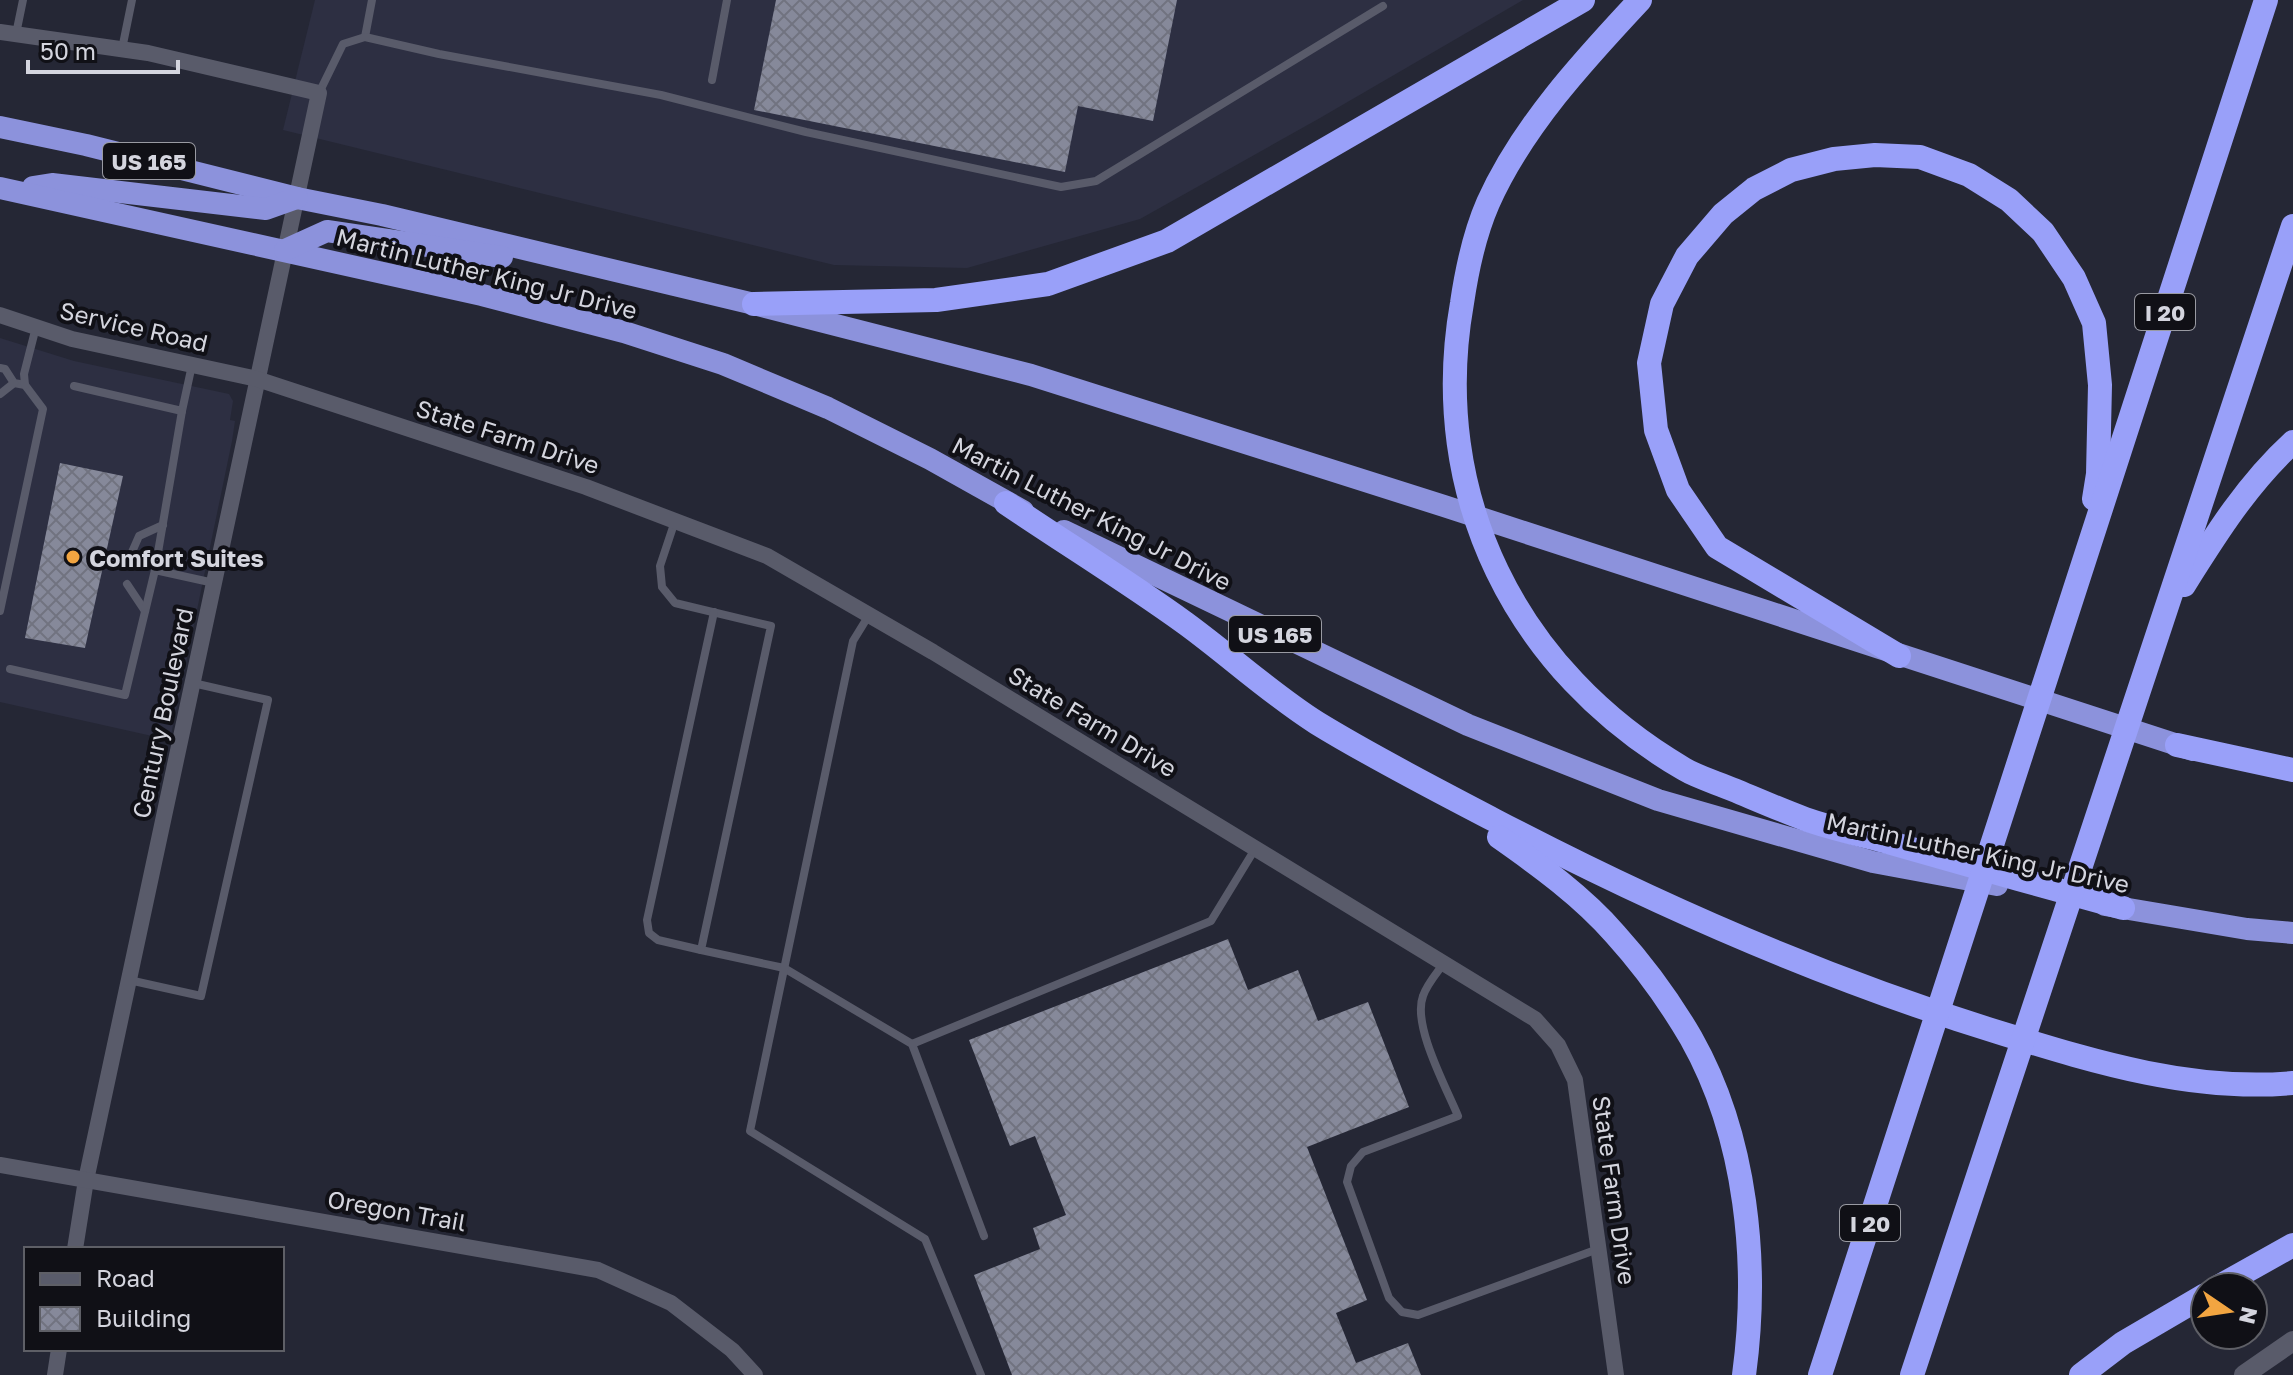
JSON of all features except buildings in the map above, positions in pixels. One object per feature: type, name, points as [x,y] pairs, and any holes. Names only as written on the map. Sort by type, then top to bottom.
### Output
[{"type":"highway","points":[[754,304],[936,300],[1048,284],[1167,241],[1583,0]]},
{"type":"highway","points":[[1640,0],[1582,62],[1521,145],[1488,203],[1470,256],[1458,326],[1454,374],[1458,451],[1479,533],[1505,586],[1536,639],[1586,695],[1633,736],[1686,771],[1806,819],[2123,908]]},
{"type":"highway","name":"I 20","points":[[1820,1375],[2266,0]]},
{"type":"highway","name":"Martin Luther King Jr Drive","points":[[0,127],[754,304],[1031,375],[2293,782]]},
{"type":"highway","points":[[1899,656],[1717,547],[1678,490],[1656,430],[1649,363],[1662,304],[1687,256],[1723,214],[1754,189],[1791,170],[1834,159],[1875,155],[1920,157],[1969,175],[2009,200],[2043,232],[2074,278],[2094,323],[2100,385],[2098,474],[2080,579]]},
{"type":"highway","points":[[4,189],[52,184],[266,209],[297,198]]},
{"type":"highway","name":"Martin Luther King Jr Drive","points":[[4,189],[496,299],[624,332],[723,364],[828,408],[930,459],[1006,503],[1468,725],[1658,800],[1873,862],[2247,929],[2293,933]]},
{"type":"highway","points":[[1912,1375],[2293,226]]},
{"type":"highway","points":[[285,250],[327,231],[542,263],[577,262]]},
{"type":"highway","points":[[2163,618],[2220,527],[2267,466],[2293,442]]},
{"type":"highway","points":[[1006,503],[1184,622],[1315,722],[1571,860],[1768,950],[1915,1007],[2125,1070],[2218,1083],[2293,1083]]},
{"type":"highway","points":[[2177,745],[2293,770]]},
{"type":"highway","points":[[1422,782],[1535,862],[1614,933],[1664,997],[1691,1039],[1719,1101],[1735,1158],[1746,1222],[1751,1273],[1749,1338],[1744,1375]]},
{"type":"highway","points":[[2247,1271],[2293,1245]]},
{"type":"highway","points":[[2081,1375],[2123,1343],[2189,1304]]},
{"type":"street","points":[[8,33],[148,53],[319,93]]},
{"type":"street","name":"Century Boulevard","points":[[75,1247],[86,1180],[319,93]]},
{"type":"street","name":"Service Road","points":[[0,315],[72,339],[257,379]]},
{"type":"street","name":"State Farm Drive","points":[[257,379],[586,487],[767,556],[1535,1019],[1558,1045],[1575,1080],[1616,1375]]},
{"type":"street","name":"Oregon Trail","points":[[0,1165],[598,1270],[671,1303],[732,1350],[755,1375]]},
{"type":"street","points":[[2244,1375],[2293,1341]]},
{"type":"street","points":[[55,1375],[59,1351]]},
{"type":"lane","points":[[8,33],[23,0]]},
{"type":"lane","points":[[365,37],[372,0]]},
{"type":"lane","points":[[712,80],[727,0]]},
{"type":"lane","points":[[121,50],[129,1]]},
{"type":"lane","points":[[319,93],[343,44],[365,37],[439,54],[661,95],[806,132],[1061,187],[1096,181],[1383,6]]},
{"type":"lane","points":[[0,611],[43,409],[25,385],[24,374],[36,327]]},
{"type":"lane","points":[[10,669],[125,695],[155,570],[192,365]]},
{"type":"lane","points":[[0,368],[5,369],[14,383],[25,385]]},
{"type":"lane","points":[[0,394],[14,383]]},
{"type":"lane","points":[[74,386],[182,411]]},
{"type":"lane","points":[[675,521],[660,566],[662,587],[675,603],[771,626],[701,950]]},
{"type":"lane","points":[[132,552],[139,536],[163,525]]},
{"type":"lane","points":[[155,570],[214,583]]},
{"type":"lane","points":[[127,584],[145,611]]},
{"type":"lane","points":[[714,612],[647,920],[649,933],[658,940],[784,968],[912,1044],[984,1236]]},
{"type":"lane","points":[[869,615],[853,641],[750,1131],[925,1239],[981,1375]]},
{"type":"lane","points":[[129,980],[201,996],[268,700],[192,683]]},
{"type":"lane","points":[[912,1044],[1211,921],[1256,848]]},
{"type":"lane","points":[[1444,963],[1423,996],[1421,1015],[1458,1116],[1363,1152],[1351,1166],[1347,1182],[1389,1298],[1402,1312],[1418,1315],[1598,1248]]},
{"type":"shaded area","points":[[315,0],[1523,0],[1140,219],[967,268],[834,265],[283,130]]},
{"type":"shaded area","points":[[0,338],[74,361],[229,394],[233,401],[230,420],[235,421],[232,441],[170,740],[0,702]]},
{"type":"place","name":"Comfort Suites","points":[[73,557]]}]
